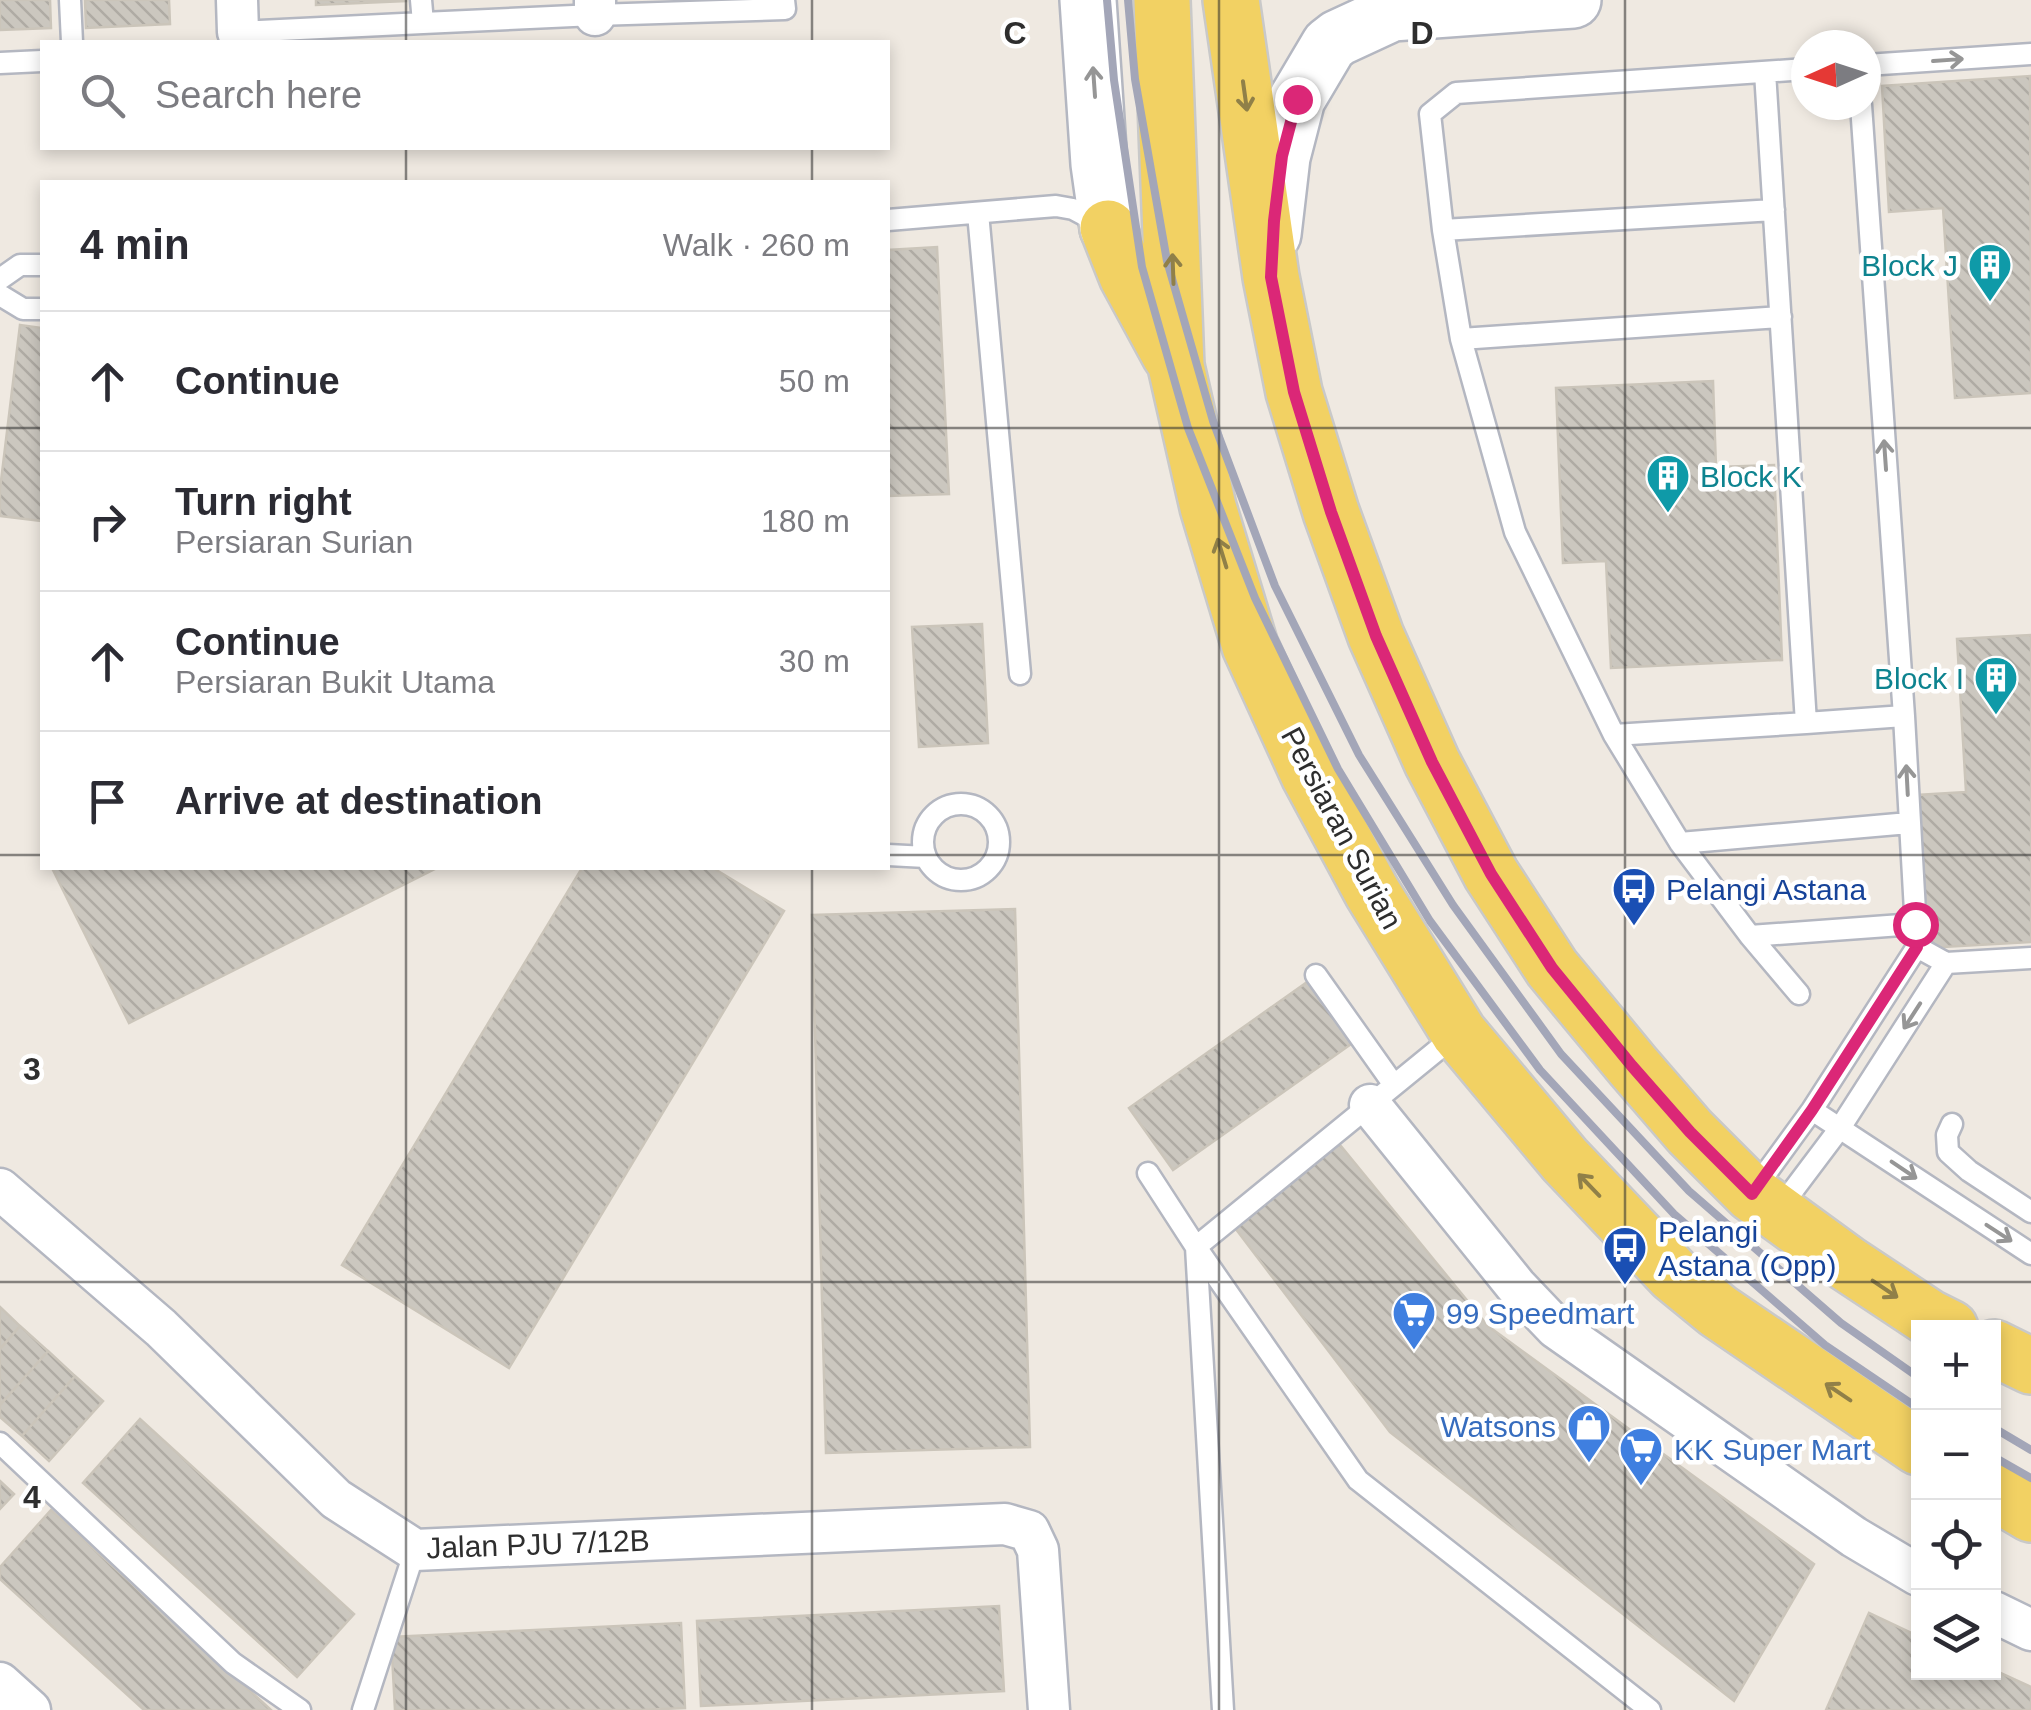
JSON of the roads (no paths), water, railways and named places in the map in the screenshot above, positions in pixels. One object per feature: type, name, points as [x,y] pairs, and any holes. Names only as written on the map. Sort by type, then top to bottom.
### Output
[{"type":"main road","name":"Persiaran Surian","points":[[1162,0],[1176,366],[1208,507],[1250,646],[1309,776],[1363,876],[1459,1032],[1565,1160],[1674,1275],[1718,1311],[1911,1442]]},
{"type":"main road","points":[[1230,0],[1271,277],[1294,392],[1331,512],[1370,618],[1432,762],[1491,874],[1552,968],[1690,1132],[1764,1203],[1934,1320]]},
{"type":"main road","points":[[1108,228],[1127,276],[1176,366]]},
{"type":"main road","points":[[2001,1351],[2031,1366]]},
{"type":"main road","points":[[2001,1496],[2031,1514]]},
{"type":"street","points":[[1088,0],[1099,164],[1108,228]]},
{"type":"street","points":[[1271,277],[1278,189],[1290,125],[1297,99],[1329,45],[1392,13],[1574,0]]},
{"type":"street","points":[[1382,1095],[1516,1286],[1556,1328],[1854,1537],[1911,1572]]},
{"type":"street","name":"Jalan PJU 7/12B","points":[[0,1188],[162,1328],[336,1499],[415,1550],[1005,1524],[1030,1531],[1038,1550],[1048,1710]]},
{"type":"street","points":[[2001,1615],[2031,1630]]},
{"type":"street","points":[[0,1683],[30,1710]]},
{"type":"lane","points":[[70,0],[72,40]]},
{"type":"lane","points":[[422,0],[422,23]]},
{"type":"lane","points":[[237,16],[422,23],[595,7],[785,9],[784,0]]},
{"type":"lane","points":[[1881,65],[2031,54]]},
{"type":"lane","points":[[0,63],[40,62]]},
{"type":"lane","points":[[1791,71],[1456,93],[1430,114],[1461,339],[1515,532],[1614,735],[1680,843],[1799,994]]},
{"type":"lane","points":[[1765,72],[1806,723]]},
{"type":"lane","points":[[1764,1203],[1812,1110],[1917,947],[1862,120]]},
{"type":"lane","points":[[1056,206],[1078,192],[1099,164]]},
{"type":"lane","points":[[890,220],[1056,206],[1073,209],[1108,228]]},
{"type":"lane","points":[[1443,230],[1774,210]]},
{"type":"lane","points":[[978,214],[1020,674]]},
{"type":"lane","points":[[0,278],[20,265],[40,265]]},
{"type":"lane","points":[[0,296],[23,309],[40,309]]},
{"type":"lane","points":[[1461,339],[1781,317]]},
{"type":"lane","points":[[1614,735],[1904,716]]},
{"type":"lane","points":[[1680,843],[1909,823]]},
{"type":"lane","points":[[890,855],[926,856]]},
{"type":"lane","points":[[1750,936],[1915,924]]},
{"type":"lane","points":[[1917,947],[1946,963],[2031,958]]},
{"type":"lane","points":[[1764,1203],[1840,1128],[1946,963]]},
{"type":"lane","points":[[1316,974],[1382,1095]]},
{"type":"lane","points":[[1196,1247],[1459,1032]]},
{"type":"lane","points":[[1812,1110],[2031,1254]]},
{"type":"lane","points":[[1952,1124],[1947,1135],[1948,1152],[2031,1212]]},
{"type":"lane","points":[[1148,1173],[1358,1480],[1650,1710]]},
{"type":"lane","points":[[1967,1212],[1986,1183]]},
{"type":"lane","points":[[1196,1247],[1223,1710]]},
{"type":"lane","points":[[0,1443],[233,1663],[300,1710]]},
{"type":"lane","points":[[362,1710],[415,1550]]},
{"type":"railway","points":[[1107,0],[1114,80],[1142,267],[1188,428],[1255,598],[1338,769],[1430,921],[1540,1070],[1674,1214],[1825,1345],[1911,1403]]},
{"type":"railway","points":[[1128,0],[1135,79],[1167,261],[1213,421],[1275,586],[1359,755],[1453,905],[1561,1054],[1689,1191],[1841,1323],[1911,1372]]},
{"type":"railway","points":[[2001,1432],[2031,1450]]},
{"type":"railway","points":[[2001,1461],[2031,1478]]},
{"type":"place","name":"Block J","points":[[1990,303]]},
{"type":"place","name":"Block K","points":[[1668,514]]},
{"type":"place","name":"Block I","points":[[1996,716]]},
{"type":"place","name":"Pelangi Astana","points":[[1634,927]]},
{"type":"place","name":"Pelangi Astana (Opp)","points":[[1625,1286]]},
{"type":"place","name":"99 Speedmart","points":[[1414,1351]]},
{"type":"place","name":"Watsons","points":[[1589,1464]]},
{"type":"place","name":"KK Super Mart","points":[[1641,1487]]}]
